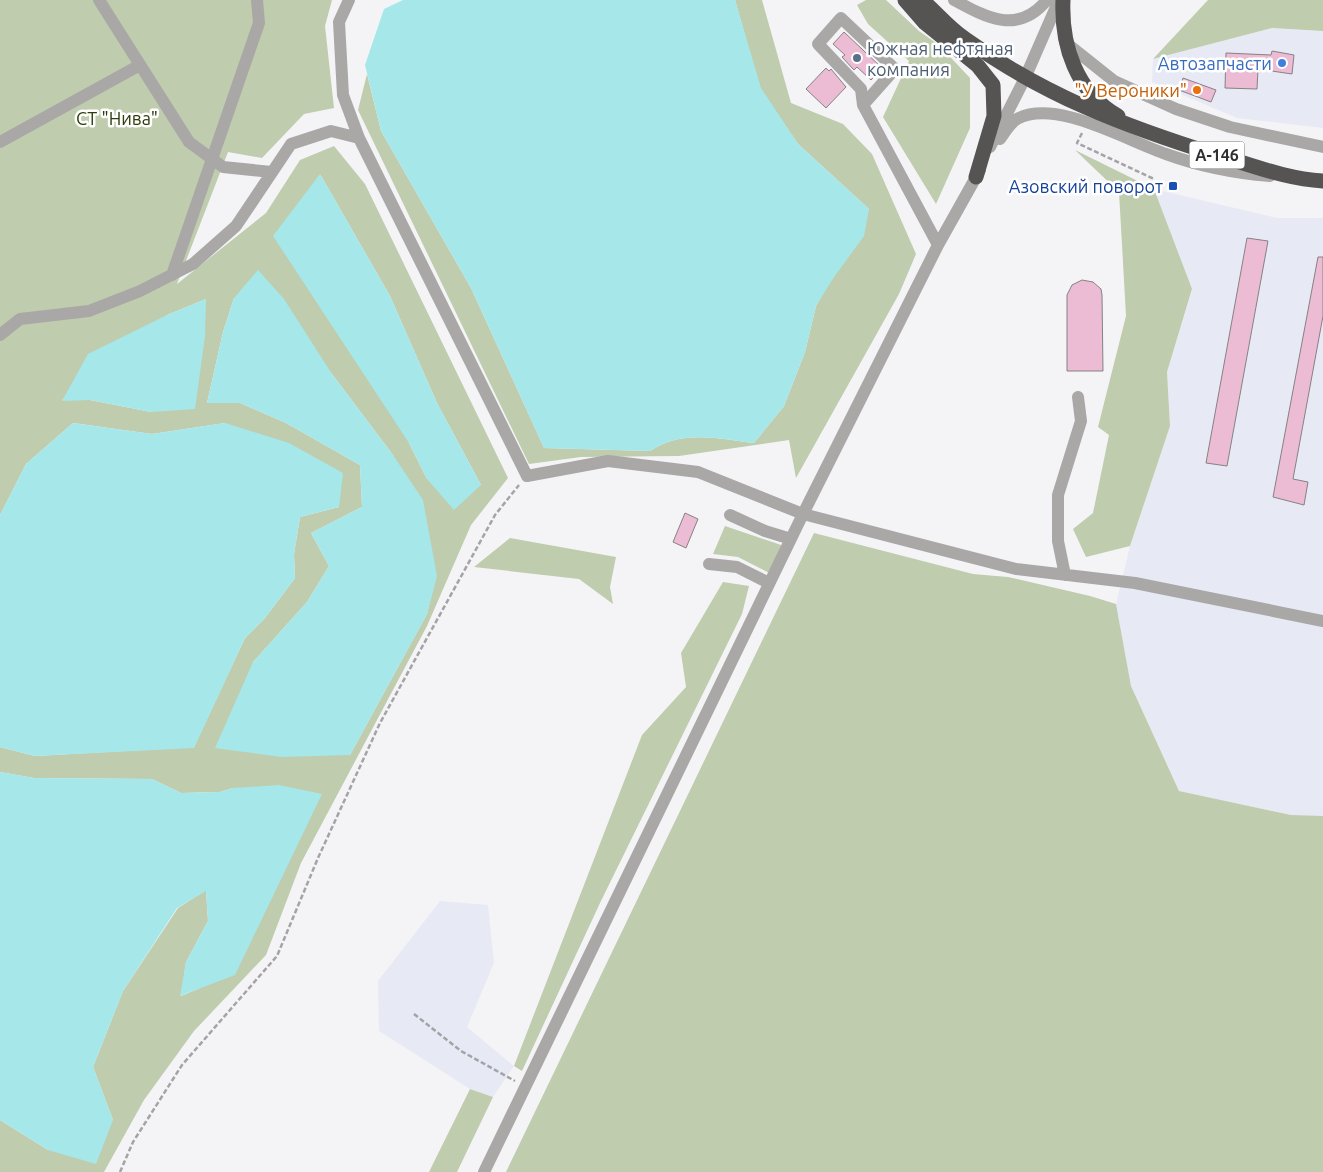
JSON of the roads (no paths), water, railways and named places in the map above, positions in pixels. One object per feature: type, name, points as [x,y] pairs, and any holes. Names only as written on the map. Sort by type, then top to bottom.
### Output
[{"type":"highway","points":[[905,0],[925,24],[978,66],[993,85],[994,116],[976,176]]},
{"type":"highway","name":"А-146","points":[[922,0],[962,37],[1025,78],[1083,108],[1195,148],[1290,177],[1323,181]]},
{"type":"highway","points":[[1061,0],[1065,42],[1077,73],[1092,95],[1110,111],[1144,130]]},
{"type":"street","points":[[99,0],[189,142],[223,167],[272,172]]},
{"type":"street","points":[[172,275],[259,23],[257,0]]},
{"type":"street","points":[[349,0],[339,22],[343,95],[359,138],[527,476],[608,460],[698,472],[803,514],[1016,570],[1134,584],[1323,620]]},
{"type":"street","points":[[954,0],[979,14],[1004,21],[1018,21],[1039,10],[1047,0]]},
{"type":"street","points":[[484,1172],[791,538],[938,244],[984,161],[1061,0]]},
{"type":"street","points":[[863,105],[895,69],[841,18],[818,44],[861,89],[863,105],[938,244]]},
{"type":"street","points":[[1065,42],[1114,81],[1176,109],[1230,127],[1323,147]]},
{"type":"street","points":[[0,142],[140,65]]},
{"type":"street","points":[[984,161],[1015,120],[1024,116],[1049,113],[1077,120],[1167,155],[1232,172],[1290,177]]},
{"type":"street","points":[[0,335],[20,319],[89,311],[140,290],[193,264],[236,226],[291,144],[331,131],[359,138]]},
{"type":"street","points":[[1065,575],[1058,541],[1058,495],[1081,421],[1078,397]]},
{"type":"street","points":[[730,515],[765,531],[791,538]]},
{"type":"street","points":[[709,564],[737,567],[769,583]]},
{"type":"water","points":[[403,0],[735,0],[761,88],[798,144],[869,209],[864,236],[834,277],[816,306],[805,352],[784,406],[754,443],[701,437],[675,440],[662,444],[650,451],[544,448],[471,288],[381,131],[365,65],[384,9]]},
{"type":"water","points":[[320,174],[390,296],[437,403],[481,485],[454,510],[427,479],[409,443],[273,236]]},
{"type":"water","points":[[258,270],[284,299],[332,374],[393,455],[423,500],[437,576],[427,614],[350,755],[281,757],[215,748],[253,662],[307,602],[329,566],[311,533],[362,507],[360,465],[286,423],[240,403],[207,403],[223,332],[234,298]]},
{"type":"water","points":[[206,299],[205,336],[195,409],[151,412],[90,400],[62,401],[88,354],[167,315]]},
{"type":"water","points":[[73,423],[152,434],[225,423],[289,443],[343,473],[339,507],[300,517],[294,554],[295,578],[265,618],[245,638],[194,748],[35,756],[0,747],[0,515],[26,464]]},
{"type":"water","points":[[0,772],[34,778],[152,779],[181,793],[220,792],[233,788],[279,785],[322,794],[235,975],[180,996],[186,962],[208,921],[206,891],[177,908],[123,991],[93,1067],[113,1120],[96,1164],[48,1150],[0,1120]]},
{"type":"place","name":"Южная нефтяная компания","points":[[857,58]]},
{"type":"place","name":"Автозапчасти","points":[[1282,63]]},
{"type":"place","name":"\"У Вероники\"","points":[[1197,90]]},
{"type":"place","name":"Азовский поворот","points":[[1173,186]]},
{"type":"park label","name":"СТ \"Нива\"","points":[[117,118]]}]
